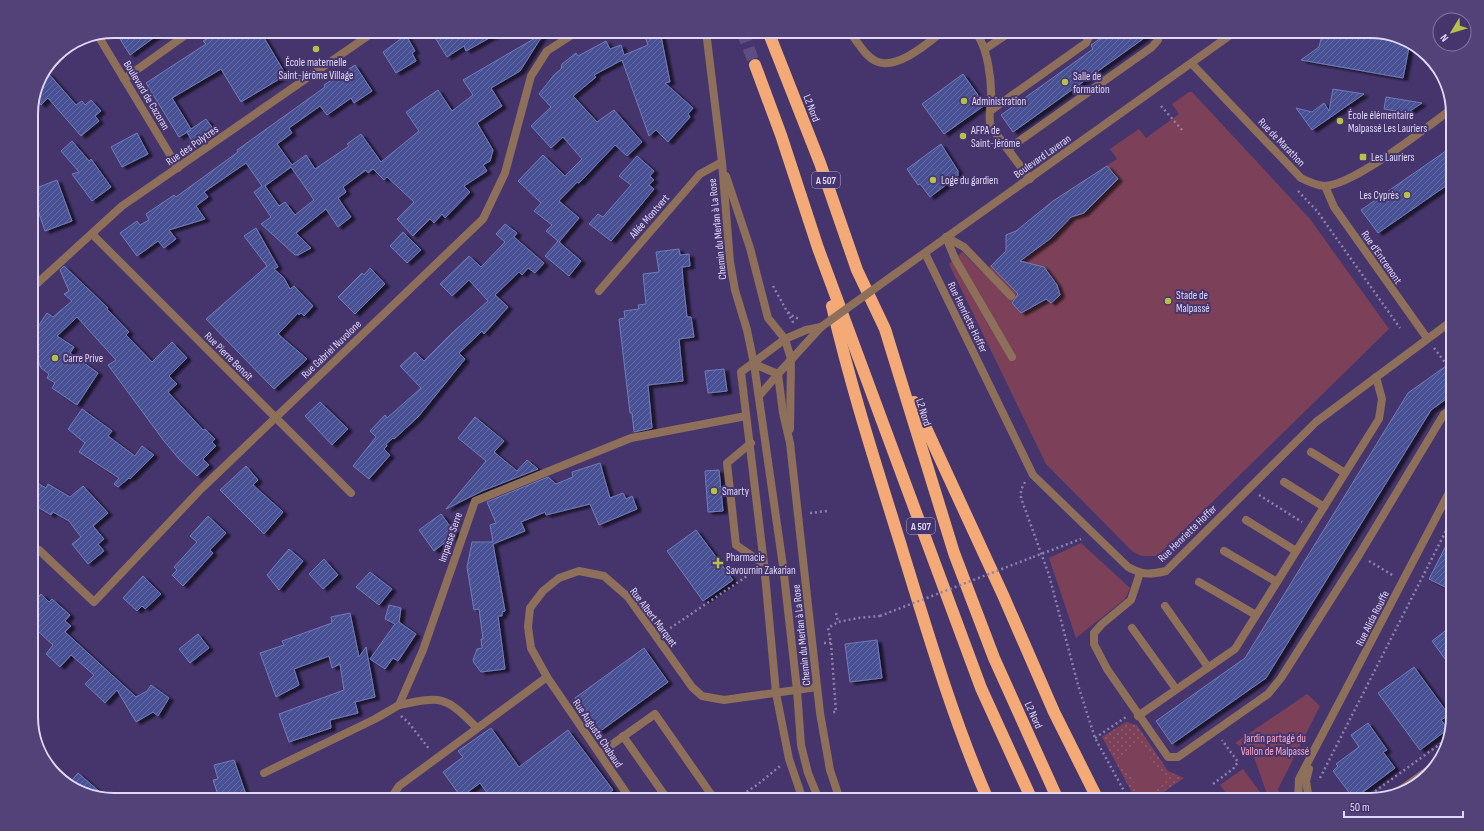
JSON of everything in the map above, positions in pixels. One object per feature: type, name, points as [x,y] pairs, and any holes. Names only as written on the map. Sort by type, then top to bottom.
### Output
[{"type":"highway","name":"L2 Nord","points":[[771,38],[820,163],[857,270],[885,329],[954,553],[994,658],[1055,793]]},
{"type":"highway","name":"A 507","points":[[755,65],[781,135],[818,248],[981,688],[1029,793]]},
{"type":"highway","points":[[818,248],[847,369],[928,635],[952,709],[985,793]]},
{"type":"highway","points":[[885,329],[910,391],[1003,595],[1054,712],[1094,793]]},
{"type":"street","points":[[124,79],[181,38]]},
{"type":"street","name":"Rue des Polytres","points":[[38,283],[122,206],[365,38]]},
{"type":"street","name":"Rue Gabriel Nuvolone","points":[[39,550],[94,602],[201,488],[483,219],[504,173],[531,76],[547,51],[567,38]]},
{"type":"street","name":"Chemin du Merlan à La Rose","points":[[707,38],[722,162],[730,262],[735,290],[747,330],[754,364],[783,566],[797,690],[801,745],[808,772],[816,793]]},
{"type":"street","points":[[854,38],[864,52],[879,62],[893,62],[912,55],[934,38]]},
{"type":"street","points":[[980,38],[985,49],[991,101],[989,121],[1030,179]]},
{"type":"street","points":[[985,49],[1002,38]]},
{"type":"street","points":[[990,111],[1086,43],[1088,38]]},
{"type":"street","points":[[1008,149],[1152,47],[1158,38]]},
{"type":"street","name":"Boulevard Laveran","points":[[790,359],[821,327],[1227,38]]},
{"type":"street","name":"Boulevard de Cazoran","points":[[100,39],[178,168]]},
{"type":"street","name":"Rue de Marathon","points":[[1192,64],[1301,178],[1312,184],[1325,186]]},
{"type":"street","points":[[1325,186],[1356,176],[1446,113]]},
{"type":"street","name":"Chemin du Merlan à La Rose","points":[[722,162],[750,248],[768,318],[785,339],[790,359],[790,443],[817,687],[830,770],[838,793]]},
{"type":"street","name":"Allée Montvert","points":[[599,291],[700,174],[722,162]]},
{"type":"street","name":"Rue d'Entremont","points":[[1325,186],[1334,207],[1427,338]]},
{"type":"street","name":"Rue Pierre Benoît","points":[[92,234],[351,494]]},
{"type":"street","points":[[946,237],[964,247],[1011,296]]},
{"type":"street","points":[[946,237],[955,259],[1012,357]]},
{"type":"street","name":"Rue Henriette Hoffer","points":[[925,253],[1033,475],[1128,567],[1140,573],[1151,574],[1166,571],[1316,422],[1446,325]]},
{"type":"street","name":"Boulevard Laveran","points":[[785,339],[806,330],[821,327]]},
{"type":"street","points":[[785,339],[754,364],[741,372],[751,443],[776,693],[789,759],[801,793]]},
{"type":"street","points":[[758,396],[790,359]]},
{"type":"street","points":[[754,364],[778,374]]},
{"type":"street","name":"Chemin du Merlan à La Rose","points":[[778,374],[783,413],[790,443]]},
{"type":"street","points":[[1137,713],[1176,690],[1235,649],[1379,419],[1382,399],[1376,377]]},
{"type":"street","points":[[1140,573],[1131,600],[1102,624],[1094,633],[1094,644],[1107,669],[1168,757],[1178,757],[1268,694],[1281,678],[1359,555],[1446,413]]},
{"type":"street","name":"Impasse Serre","points":[[399,706],[423,650],[475,502],[631,438],[746,416]]},
{"type":"street","points":[[751,443],[727,463],[736,545],[764,564]]},
{"type":"street","points":[[1312,452],[1345,473]]},
{"type":"street","points":[[1284,482],[1324,507]]},
{"type":"street","name":"Rue Alida Rouffe","points":[[1298,793],[1299,780],[1446,499]]},
{"type":"street","points":[[1246,520],[1296,552]]},
{"type":"street","points":[[1224,550],[1277,582]]},
{"type":"street","name":"Rue Albert Marquet","points":[[547,677],[530,648],[528,627],[530,608],[543,591],[559,578],[579,571],[604,576],[628,597],[692,687],[702,696],[724,700],[817,687]]},
{"type":"street","points":[[1199,582],[1256,615]]},
{"type":"street","points":[[1165,606],[1208,667]]},
{"type":"street","points":[[1132,628],[1176,690]]},
{"type":"street","points":[[394,793],[399,786],[547,677]]},
{"type":"street","name":"Rue Auguste Chabaud","points":[[547,677],[626,793]]},
{"type":"street","points":[[264,773],[399,706],[428,700],[445,700],[459,710],[477,728]]},
{"type":"street","points":[[600,753],[655,714],[710,793]]},
{"type":"street","points":[[623,736],[663,793]]},
{"type":"street","name":"Rue Alida Rouffe","points":[[1308,793],[1306,781],[1310,760]]},
{"type":"path","points":[[1161,106],[1183,131]]},
{"type":"path","points":[[1296,190],[1317,211],[1400,328]]},
{"type":"path","points":[[771,282],[786,310]]},
{"type":"path","points":[[1427,338],[1446,365]]},
{"type":"path","points":[[1033,475],[1024,483],[1021,490],[1021,498],[1049,575],[1078,685],[1095,738],[1125,793]]},
{"type":"path","points":[[1251,487],[1257,493],[1311,528]]},
{"type":"path","points":[[1319,784],[1331,756],[1446,531]]},
{"type":"path","points":[[813,644],[831,643],[828,628],[838,622],[880,616],[1081,539]]},
{"type":"path","points":[[1359,555],[1387,571]]},
{"type":"path","points":[[656,638],[764,564]]},
{"type":"path","points":[[836,613],[838,622]]},
{"type":"path","points":[[1095,738],[1137,713]]},
{"type":"path","points":[[408,722],[436,758]]},
{"type":"path","points":[[1213,784],[1233,768],[1238,762],[1216,731]]},
{"type":"path","points":[[1373,793],[1441,743]]},
{"type":"path","points":[[745,793],[789,759]]},
{"type":"path","points":[[1320,789],[1321,793]]},
{"type":"green space","name":"Stade de Malpassé","points":[[1189,92],[1192,92],[1310,219],[1389,329],[1157,556],[1141,556],[1132,551],[1046,464],[949,264],[962,252],[983,273],[1006,251],[1016,231],[1053,201],[1117,159],[1110,149],[1139,129],[1146,138],[1179,114],[1172,104]]},
{"type":"green space","points":[[1081,543],[1130,588],[1125,599],[1076,638],[1049,558]]},
{"type":"green space","name":"Jardin partagé du Vallon de Malpassé","points":[[1307,694],[1320,706],[1278,789],[1279,793],[1267,793],[1253,754],[1235,743]]},
{"type":"green space","points":[[1126,722],[1137,725],[1168,771],[1184,778],[1162,793],[1132,793],[1102,737]]},
{"type":"green space","points":[[1140,743],[1166,782],[1150,793],[1141,793],[1118,758]]},
{"type":"green space","points":[[1243,769],[1261,793],[1226,793],[1220,785]]},
{"type":"building","points":[[119,38],[153,38],[130,55]]},
{"type":"building","points":[[208,38],[264,38],[286,75],[241,102],[221,69],[172,98],[191,129],[206,119],[214,130],[194,145],[187,132],[179,137],[146,83],[206,44],[203,41]]},
{"type":"building","points":[[402,38],[408,38],[415,51],[412,53],[416,61],[396,73],[383,52]]},
{"type":"building","points":[[435,38],[489,38],[466,51],[464,46],[447,57]]},
{"type":"building","points":[[535,38],[541,38],[520,71],[491,88],[502,106],[477,123],[493,150],[490,161],[483,165],[487,171],[464,186],[470,192],[445,218],[442,214],[434,223],[430,219],[413,236],[397,219],[414,202],[387,177],[384,180],[373,169],[368,173],[366,170],[343,187],[346,192],[338,198],[351,217],[338,227],[326,209],[296,233],[311,248],[298,255],[295,255],[261,224],[271,217],[254,192],[262,186],[246,163],[204,192],[208,197],[196,206],[205,219],[169,230],[176,239],[164,248],[158,241],[137,256],[120,233],[137,221],[140,225],[149,220],[146,214],[174,195],[176,197],[238,152],[237,150],[325,87],[324,85],[355,65],[372,91],[354,103],[351,98],[327,115],[320,106],[289,128],[292,133],[277,144],[292,165],[306,155],[315,169],[349,146],[347,144],[361,134],[381,162],[419,131],[406,112],[438,90],[452,111],[473,95],[463,80]],"holes":[[[291,167],[314,200],[295,215],[285,202],[279,206],[265,186]]]},
{"type":"building","points":[[646,38],[661,38],[670,82],[665,83],[693,108],[688,114],[690,117],[668,142],[656,130],[649,136],[622,60],[594,75],[596,77],[573,96],[597,122],[614,110],[642,142],[627,156],[615,145],[579,183],[577,182],[559,201],[579,218],[559,242],[581,261],[569,276],[545,256],[558,241],[546,231],[552,225],[534,211],[541,203],[518,181],[543,155],[565,176],[582,159],[563,137],[551,148],[531,126],[551,107],[539,94],[554,75],[561,69],[562,64],[576,53],[578,56],[606,41],[610,49],[621,45],[624,55],[648,45]]},
{"type":"building","name":"Salle de formation","points":[[1101,38],[1144,38],[1013,132],[1001,115],[1093,49],[1091,45]]},
{"type":"building","points":[[1321,38],[1370,38],[1390,41],[1409,49],[1403,78],[1301,60],[1319,47]]},
{"type":"building","points":[[963,74],[985,105],[944,134],[922,104]]},
{"type":"building","points":[[49,75],[76,105],[82,101],[85,105],[91,100],[101,111],[95,116],[99,121],[81,136],[48,98],[41,105],[39,103],[42,89]]},
{"type":"building","points":[[1333,89],[1364,94],[1312,130],[1296,108],[1312,112],[1324,103],[1329,111]]},
{"type":"building","points":[[1386,97],[1422,103],[1407,113],[1384,109]]},
{"type":"building","points":[[137,133],[148,154],[122,167],[111,147]]},
{"type":"building","points":[[72,141],[89,161],[91,159],[111,187],[92,201],[72,174],[79,172],[61,151]]},
{"type":"building","points":[[941,144],[958,171],[958,176],[930,197],[920,184],[918,185],[907,169]]},
{"type":"building","name":"Les Cyprès","points":[[1446,151],[1446,186],[1378,233],[1361,210]]},
{"type":"building","points":[[637,156],[654,171],[650,176],[654,180],[649,185],[654,189],[611,241],[589,224],[598,214],[603,217],[631,185],[619,176]]},
{"type":"building","points":[[1107,166],[1118,179],[1084,213],[1071,217],[1051,238],[1020,261],[1044,267],[1057,285],[1060,295],[1051,303],[1046,299],[1021,313],[1012,303],[1018,294],[991,266],[1006,251],[1006,235],[1016,231],[1053,201]]},
{"type":"building","points":[[57,180],[72,221],[45,231],[38,210],[38,187]]},
{"type":"building","points":[[505,224],[517,233],[514,237],[544,263],[535,273],[528,268],[522,275],[519,272],[495,295],[508,307],[484,334],[482,331],[459,353],[465,359],[418,417],[394,439],[393,438],[386,444],[387,446],[384,449],[390,455],[369,479],[353,466],[376,437],[370,431],[385,415],[387,418],[421,388],[400,366],[415,352],[424,361],[453,332],[488,301],[469,280],[452,296],[440,284],[469,256],[481,267],[505,242],[496,234]]},
{"type":"building","points":[[256,228],[278,267],[274,269],[284,278],[290,289],[294,286],[313,306],[304,316],[301,313],[299,315],[298,313],[278,334],[307,359],[274,389],[206,319],[267,266],[244,236]]},
{"type":"building","points":[[403,232],[421,250],[407,263],[390,246]]},
{"type":"building","points":[[679,249],[680,255],[689,254],[690,266],[682,267],[687,317],[691,317],[694,337],[679,339],[683,381],[648,385],[652,428],[634,432],[632,413],[630,413],[619,319],[625,318],[624,311],[639,309],[638,305],[646,304],[643,274],[659,272],[656,252]]},
{"type":"building","points":[[64,266],[108,308],[107,309],[129,332],[126,335],[152,362],[172,342],[187,358],[169,376],[177,384],[168,392],[203,430],[205,429],[215,439],[212,442],[216,446],[203,459],[209,465],[197,476],[179,459],[164,441],[108,365],[116,360],[77,317],[57,336],[74,347],[70,353],[98,373],[77,405],[52,388],[55,383],[47,378],[49,374],[41,368],[38,361],[38,326],[47,313],[53,317],[72,301],[64,294],[69,291],[60,270]]},
{"type":"building","points":[[370,268],[385,284],[355,314],[338,297],[362,273],[364,275]]},
{"type":"building","points":[[1446,366],[1446,399],[1431,410],[1266,678],[1172,744],[1156,721],[1245,658],[1408,393]]},
{"type":"building","points":[[724,369],[727,391],[708,393],[705,371]]},
{"type":"building","points":[[320,402],[348,429],[332,445],[305,416]]},
{"type":"building","points":[[82,409],[112,431],[108,436],[135,456],[142,446],[154,455],[130,479],[129,478],[118,487],[114,484],[119,478],[79,452],[85,443],[68,429]]},
{"type":"building","points":[[475,417],[504,441],[494,452],[517,471],[527,460],[538,469],[482,491],[446,509],[486,461],[458,438]]},
{"type":"building","points":[[600,463],[610,498],[623,493],[626,499],[632,496],[637,509],[599,525],[590,504],[546,515],[545,512],[521,522],[525,531],[493,544],[505,611],[502,612],[502,616],[498,616],[505,669],[481,672],[473,660],[477,649],[482,648],[481,639],[483,639],[479,609],[474,610],[467,567],[472,542],[493,542],[490,525],[496,523],[487,502],[548,477],[556,484],[573,477],[572,472]]},
{"type":"building","points":[[246,466],[258,480],[253,485],[283,512],[264,534],[220,490]]},
{"type":"building","name":"Smarty","points":[[719,470],[723,511],[708,512],[705,471]]},
{"type":"building","points":[[38,483],[46,488],[48,484],[70,497],[83,486],[108,513],[93,526],[104,539],[98,544],[104,551],[88,564],[72,544],[81,537],[69,521],[53,512],[51,515],[38,507]]},
{"type":"building","points":[[441,514],[456,534],[434,551],[419,530]]},
{"type":"building","points":[[208,516],[226,533],[210,550],[213,553],[183,586],[172,575],[177,570],[174,567],[197,542],[190,536]]},
{"type":"building","points":[[696,530],[733,580],[703,601],[667,551]]},
{"type":"building","points":[[1446,546],[1446,588],[1429,579]]},
{"type":"building","points":[[289,549],[303,561],[279,590],[267,575]]},
{"type":"building","points":[[324,559],[338,575],[323,589],[309,574]]},
{"type":"building","points":[[370,572],[392,589],[379,605],[356,587]]},
{"type":"building","points":[[143,576],[161,594],[145,609],[142,606],[137,611],[123,598]]},
{"type":"building","points":[[41,594],[49,602],[52,599],[70,615],[65,621],[71,626],[65,632],[136,697],[147,691],[151,685],[169,698],[158,716],[153,712],[136,722],[117,690],[105,703],[85,684],[94,675],[71,655],[60,667],[46,654],[53,645],[38,631],[38,597]]},
{"type":"building","points":[[389,605],[401,608],[399,622],[416,634],[398,661],[393,658],[385,669],[370,659],[395,624],[385,619]]},
{"type":"building","points":[[350,613],[359,657],[366,647],[375,697],[355,702],[358,713],[330,720],[331,728],[289,742],[279,714],[344,690],[340,664],[332,668],[329,656],[294,669],[299,685],[276,697],[260,653],[284,645],[282,641],[332,623],[331,617]]},
{"type":"building","points":[[1446,630],[1446,660],[1432,641]]},
{"type":"building","points":[[198,634],[209,648],[190,663],[179,649]]},
{"type":"building","points":[[877,640],[882,678],[850,682],[845,644]]},
{"type":"building","points":[[644,648],[668,682],[599,732],[575,698]]},
{"type":"building","points":[[1414,667],[1446,711],[1446,717],[1441,720],[1445,725],[1444,732],[1420,750],[1378,693]]},
{"type":"building","points":[[1368,723],[1387,750],[1383,752],[1395,768],[1362,793],[1350,793],[1333,771],[1338,766],[1336,764],[1359,747],[1351,735]]},
{"type":"building","points":[[491,728],[519,767],[568,730],[613,790],[609,793],[487,793],[480,783],[466,793],[458,793],[443,772],[463,757],[458,751]]},
{"type":"building","points":[[234,760],[246,793],[217,793],[213,780],[218,779],[214,765]]},
{"type":"building","points":[[78,773],[99,791],[85,787],[72,780]]},
{"type":"tunnel","points":[[745,38],[755,65]]},
{"type":"place","name":"École maternelle Saint-Jérôme Village","points":[[316,49]]},
{"type":"place","name":"Salle de formation","points":[[1065,82]]},
{"type":"place","name":"Administration","points":[[964,101]]},
{"type":"place","name":"École élémentaire Malpassé Les Lauriers","points":[[1340,121]]},
{"type":"place","name":"AFPA de Saint-Jérôme","points":[[963,136]]},
{"type":"place","name":"Les Lauriers","points":[[1363,157]]},
{"type":"place","name":"Loge du gardien","points":[[933,180]]},
{"type":"place","name":"Les Cyprès","points":[[1407,195]]},
{"type":"place","name":"Stade de Malpassé","points":[[1168,301]]},
{"type":"place","name":"Carre Prive","points":[[55,358]]},
{"type":"place","name":"Smarty","points":[[714,491]]},
{"type":"place","name":"Pharmacie Savournin Zakarian","points":[[718,563]]}]
